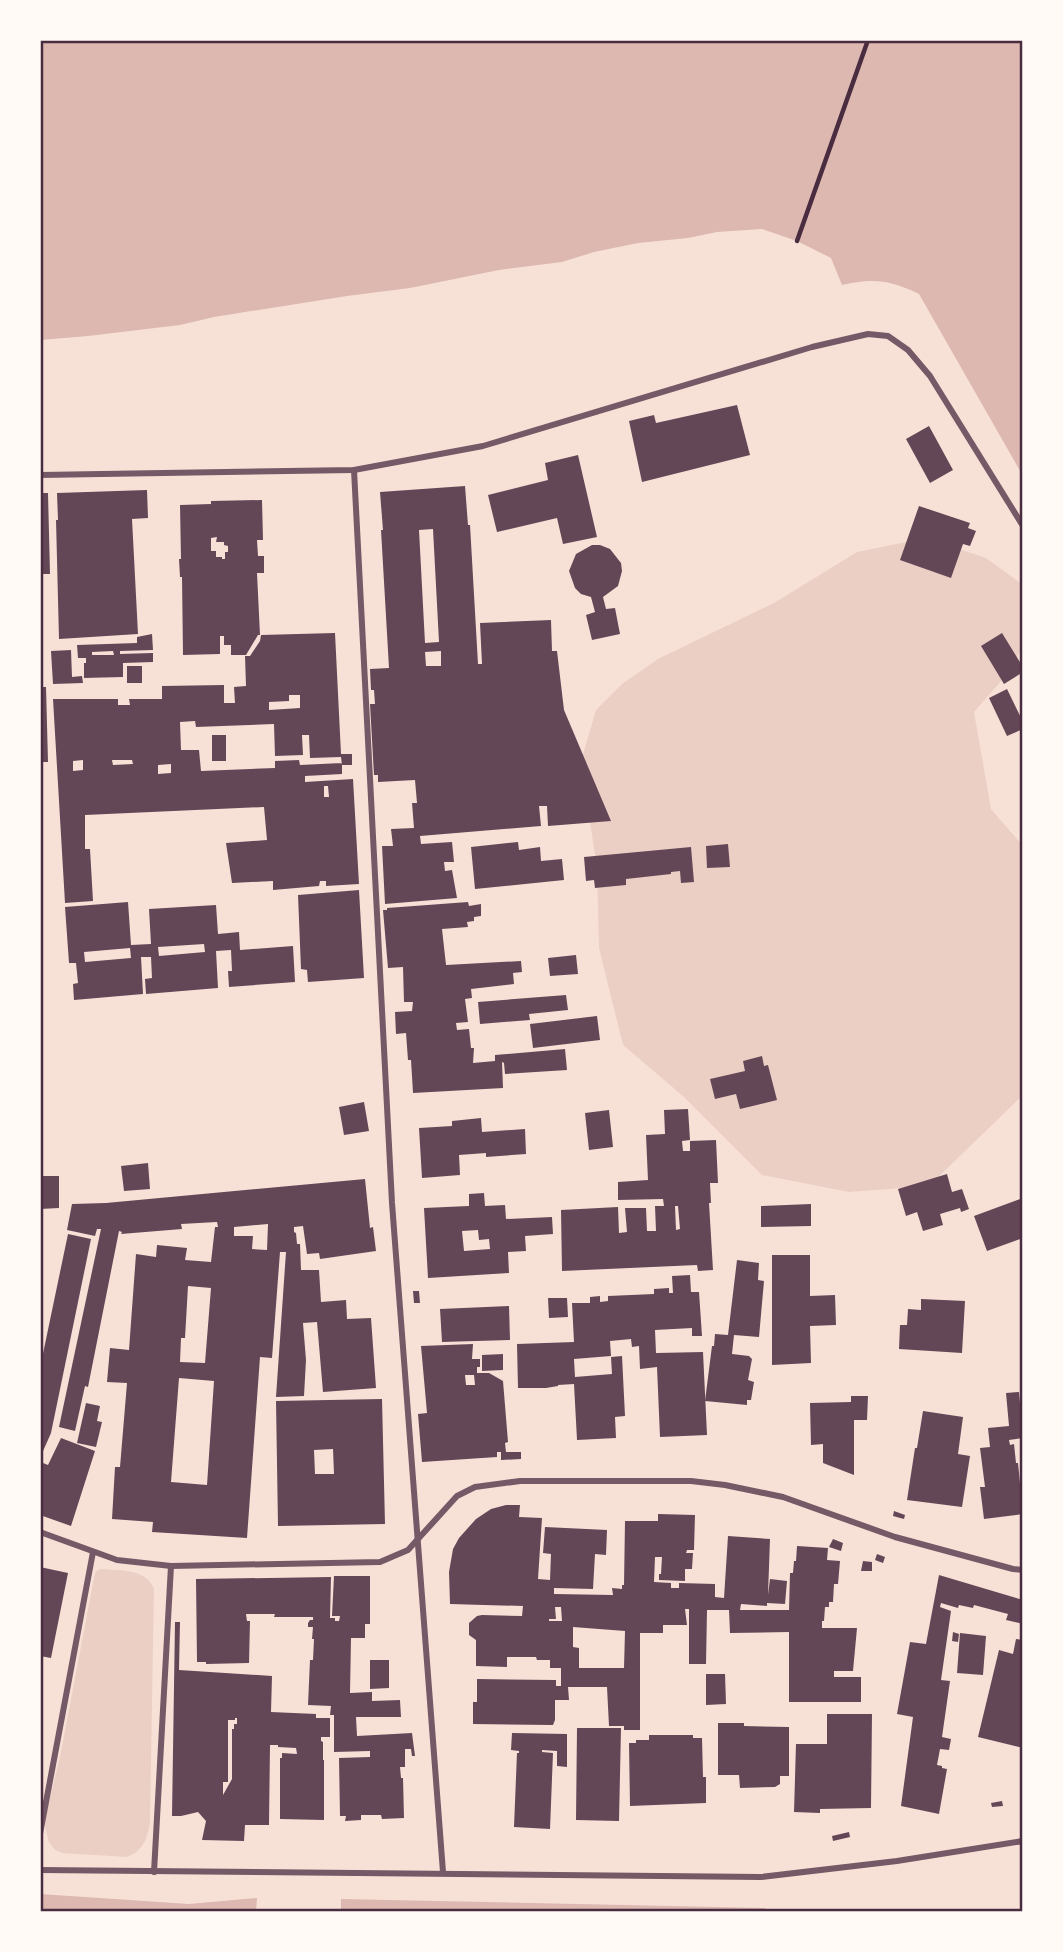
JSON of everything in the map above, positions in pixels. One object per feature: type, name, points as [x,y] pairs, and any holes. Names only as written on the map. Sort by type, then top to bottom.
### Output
[{"type":"street","points":[[40,475],[354,471],[483,446],[812,347],[868,334],[888,336],[908,350],[930,376],[1023,526]]},
{"type":"street","points":[[354,471],[392,1203],[443,1872]]},
{"type":"street","points":[[40,1532],[117,1560],[170,1566],[380,1562],[408,1550],[457,1496],[475,1487],[520,1481],[691,1481],[783,1497],[895,1536],[1023,1570]]},
{"type":"street","points":[[40,1834],[93,1552]]},
{"type":"street","points":[[154,1872],[170,1566]]},
{"type":"street","points":[[40,1870],[761,1877],[897,1861],[1023,1841]]},
{"type":"path","points":[[797,241],[868,40]]},
{"type":"shaded area","points":[[40,40],[1023,40],[1023,476],[919,294],[882,282],[863,281],[842,285],[831,258],[797,241],[762,229],[638,243],[562,262],[214,317],[180,325],[40,340]]},
{"type":"shaded area","points":[[926,538],[986,558],[1023,585],[1023,646],[1009,672],[974,712],[991,809],[1023,846],[1023,1095],[929,1186],[849,1192],[762,1175],[684,1097],[623,1045],[599,948],[597,869],[581,761],[596,710],[622,684],[658,659],[774,603],[857,552]]},
{"type":"shaded area","points":[[101,1569],[139,1574],[150,1582],[154,1589],[149,1825],[141,1847],[127,1857],[63,1853],[55,1850],[49,1842],[44,1823],[60,1757],[94,1578],[96,1571]]},
{"type":"shaded area","points":[[40,1894],[189,1904],[257,1898],[256,1912],[40,1912]]},
{"type":"shaded area","points":[[341,1899],[764,1908],[771,1912],[341,1912]]},
{"type":"building","points":[[737,405],[750,455],[642,482],[629,421],[654,415],[656,423]]},
{"type":"building","points":[[929,426],[953,470],[930,483],[906,439]]},
{"type":"building","points":[[578,455],[597,537],[563,544],[557,518],[497,532],[488,495],[548,480],[545,463]]},
{"type":"building","points":[[465,486],[470,525],[478,664],[482,664],[480,623],[551,620],[552,651],[557,651],[564,710],[611,821],[548,826],[547,806],[539,806],[541,826],[420,836],[421,844],[452,842],[454,862],[444,862],[445,871],[452,870],[457,898],[385,904],[382,846],[393,846],[391,829],[414,828],[412,803],[417,803],[415,780],[378,782],[378,775],[374,775],[370,704],[375,704],[370,669],[389,668],[380,492]],"holes":[[[433,529],[439,642],[425,643],[419,530]],[[441,651],[441,666],[426,666],[425,652]]]},
{"type":"building","points":[[147,490],[148,518],[132,519],[138,634],[59,639],[57,493]]},
{"type":"building","points":[[40,493],[48,493],[50,574],[40,574]]},
{"type":"building","points":[[262,500],[263,540],[257,540],[258,556],[264,556],[264,573],[257,573],[260,635],[246,655],[231,655],[231,645],[224,645],[224,636],[220,636],[220,654],[183,655],[180,505],[211,504],[211,501]],"holes":[[[217,537],[216,542],[224,542],[224,545],[228,546],[225,559],[216,557],[216,551],[211,551],[211,538]]]},
{"type":"building","points":[[919,506],[970,523],[968,528],[976,531],[970,546],[963,544],[951,578],[900,560]]},
{"type":"building","points":[[592,545],[610,549],[621,563],[622,571],[618,586],[603,597],[606,609],[615,608],[620,634],[592,640],[586,615],[595,612],[591,597],[581,594],[575,588],[569,571],[576,554]]},
{"type":"building","points":[[335,633],[341,754],[352,754],[352,765],[342,765],[342,774],[305,776],[305,782],[353,779],[359,884],[326,886],[326,881],[320,881],[319,886],[273,890],[273,881],[232,883],[226,843],[267,840],[264,807],[85,815],[85,849],[90,849],[93,901],[65,903],[53,699],[118,699],[118,705],[130,705],[129,699],[162,699],[162,686],[224,685],[224,703],[235,703],[234,687],[246,686],[245,656],[250,656],[261,635]],"holes":[[[289,695],[300,695],[300,708],[269,710],[269,702],[289,701]],[[195,721],[196,727],[274,724],[275,756],[303,755],[302,735],[309,735],[310,758],[341,757],[342,763],[300,765],[299,760],[275,761],[275,768],[201,771],[199,750],[181,750],[180,722]],[[83,760],[83,770],[73,771],[73,761]],[[112,760],[132,760],[133,764],[113,765]],[[171,764],[171,773],[158,774],[158,765]],[[324,786],[328,786],[329,797],[324,797]]]},
{"type":"building","points":[[1002,633],[1023,667],[1023,672],[1004,684],[981,646]]},
{"type":"building","points":[[152,634],[153,650],[120,651],[120,654],[153,653],[153,662],[123,663],[123,677],[84,678],[86,658],[78,658],[77,645],[137,643],[137,637]],"holes":[[[113,651],[114,655],[92,655],[92,652]]]},
{"type":"building","points":[[71,650],[72,677],[82,676],[83,683],[53,684],[51,651]]},
{"type":"building","points":[[127,666],[142,666],[142,683],[127,683]]},
{"type":"building","points":[[40,687],[46,687],[48,762],[40,762]]},
{"type":"building","points":[[1007,689],[1023,722],[1023,729],[1007,736],[989,698]]},
{"type":"building","points":[[212,735],[226,735],[226,761],[212,761]]},
{"type":"building","points":[[518,842],[519,850],[540,847],[541,861],[562,859],[564,880],[475,889],[471,847]]},
{"type":"building","points":[[728,844],[730,867],[707,868],[706,846]]},
{"type":"building","points":[[691,847],[694,882],[681,883],[680,871],[626,879],[626,885],[595,888],[594,880],[586,881],[584,857]]},
{"type":"building","points":[[359,890],[364,978],[308,982],[307,970],[301,969],[298,895]]},
{"type":"building","points":[[128,902],[131,945],[151,944],[149,909],[216,905],[218,934],[239,932],[240,950],[293,946],[295,982],[229,987],[228,971],[232,971],[231,950],[216,951],[218,988],[146,994],[145,979],[152,978],[151,957],[141,957],[143,994],[74,1000],[73,984],[78,983],[76,963],[69,963],[65,907]],"holes":[[[204,944],[205,952],[159,956],[158,947]],[[130,948],[131,958],[85,962],[84,952]]]},
{"type":"building","points":[[468,902],[469,906],[481,904],[481,916],[467,922],[468,927],[442,929],[446,965],[521,961],[522,972],[513,973],[514,984],[471,989],[472,998],[465,999],[468,1022],[456,1023],[457,1030],[469,1029],[471,1048],[474,1048],[473,1063],[495,1061],[495,1055],[565,1049],[567,1070],[505,1074],[502,1062],[503,1088],[413,1093],[406,1033],[396,1034],[395,1012],[412,1011],[413,1002],[404,1002],[403,967],[388,968],[383,910]]},
{"type":"building","points":[[576,955],[578,974],[550,976],[548,958]]},
{"type":"building","points":[[566,995],[568,1010],[529,1014],[530,1020],[480,1024],[478,1002]]},
{"type":"building","points":[[597,1016],[600,1040],[533,1048],[530,1024]]},
{"type":"building","points":[[762,1056],[764,1066],[768,1065],[777,1100],[740,1109],[736,1094],[715,1099],[710,1079],[745,1071],[743,1061]]},
{"type":"building","points":[[364,1102],[369,1131],[344,1135],[339,1107]]},
{"type":"building","points":[[688,1109],[690,1140],[682,1141],[683,1151],[690,1151],[690,1141],[716,1140],[718,1183],[710,1183],[709,1203],[713,1270],[698,1271],[697,1265],[562,1271],[561,1210],[618,1207],[619,1233],[627,1232],[625,1208],[646,1208],[647,1231],[656,1231],[655,1206],[664,1206],[663,1199],[618,1200],[618,1182],[648,1180],[646,1135],[665,1134],[664,1110]],"holes":[[[675,1206],[678,1206],[680,1229],[676,1230]]]},
{"type":"building","points":[[609,1110],[613,1147],[589,1150],[585,1113]]},
{"type":"building","points":[[481,1118],[482,1132],[525,1129],[526,1154],[486,1157],[486,1153],[459,1155],[460,1175],[422,1178],[419,1128],[452,1126],[452,1121]]},
{"type":"building","points":[[148,1163],[150,1189],[124,1191],[121,1166]]},
{"type":"building","points":[[947,1174],[952,1192],[962,1189],[969,1209],[961,1212],[960,1208],[940,1214],[943,1225],[923,1231],[917,1212],[906,1216],[898,1189]]},
{"type":"building","points":[[40,1176],[59,1176],[59,1208],[40,1209]]},
{"type":"building","points":[[365,1179],[370,1228],[373,1227],[376,1251],[320,1259],[319,1253],[307,1254],[303,1226],[294,1227],[294,1232],[297,1244],[300,1244],[301,1270],[319,1270],[321,1302],[346,1300],[347,1319],[371,1318],[376,1388],[323,1392],[317,1322],[303,1323],[306,1360],[304,1396],[276,1397],[286,1252],[280,1252],[272,1358],[260,1357],[247,1538],[152,1532],[153,1522],[112,1519],[115,1467],[120,1467],[127,1383],[107,1382],[110,1348],[129,1350],[136,1254],[156,1257],[157,1245],[187,1248],[185,1260],[211,1262],[217,1222],[181,1224],[182,1229],[121,1234],[119,1231],[88,1387],[85,1386],[75,1431],[59,1427],[101,1229],[97,1229],[95,1236],[67,1230],[72,1204]],"holes":[[[268,1224],[267,1250],[252,1249],[253,1236],[234,1236],[234,1227]],[[188,1286],[211,1288],[205,1363],[180,1362],[181,1338],[185,1338]],[[179,1378],[214,1381],[207,1485],[171,1482]]]},
{"type":"building","points":[[484,1193],[485,1206],[505,1205],[506,1219],[552,1217],[553,1234],[525,1236],[526,1251],[508,1252],[509,1273],[428,1278],[424,1208],[469,1206],[469,1194]],"holes":[[[478,1230],[479,1240],[489,1239],[490,1249],[464,1251],[462,1231]]]},
{"type":"building","points":[[1023,1198],[1023,1238],[987,1251],[974,1216]]},
{"type":"building","points":[[811,1204],[811,1226],[761,1227],[761,1206]]},
{"type":"building","points":[[68,1234],[91,1239],[51,1433],[40,1458],[40,1368]]},
{"type":"building","points":[[772,1255],[810,1255],[810,1296],[835,1295],[836,1325],[810,1326],[811,1363],[772,1365]]},
{"type":"building","points":[[737,1260],[759,1263],[758,1280],[764,1281],[759,1337],[734,1335],[732,1354],[749,1356],[752,1359],[748,1380],[754,1382],[751,1400],[747,1400],[747,1405],[705,1401],[715,1334],[728,1335]]},
{"type":"building","points":[[690,1275],[691,1292],[699,1292],[702,1336],[692,1336],[692,1328],[655,1330],[656,1353],[703,1352],[707,1435],[660,1437],[657,1367],[640,1369],[639,1346],[632,1347],[631,1339],[610,1341],[611,1356],[574,1359],[575,1377],[612,1374],[611,1357],[622,1356],[625,1416],[615,1417],[616,1438],[577,1440],[574,1384],[518,1388],[517,1344],[574,1342],[572,1303],[590,1303],[590,1297],[600,1296],[600,1302],[608,1301],[608,1296],[654,1294],[654,1289],[669,1288],[669,1293],[673,1293],[672,1276]]},
{"type":"building","points":[[413,1291],[419,1291],[420,1303],[414,1303]]},
{"type":"building","points":[[548,1298],[567,1298],[568,1317],[549,1318]]},
{"type":"building","points":[[921,1299],[965,1301],[962,1353],[899,1349],[900,1325],[907,1325],[908,1309],[921,1310]]},
{"type":"building","points":[[509,1306],[510,1340],[442,1342],[440,1309]]},
{"type":"building","points":[[473,1344],[472,1359],[480,1359],[477,1373],[489,1373],[503,1381],[508,1442],[505,1443],[506,1452],[521,1452],[521,1459],[501,1460],[501,1452],[497,1452],[497,1457],[422,1462],[418,1414],[427,1413],[421,1346]],"holes":[[[465,1375],[474,1375],[475,1385],[466,1385]]]},
{"type":"building","points":[[503,1354],[503,1370],[482,1371],[482,1355]]},
{"type":"building","points":[[1019,1392],[1023,1438],[1009,1440],[1010,1445],[1014,1444],[1018,1463],[1023,1514],[984,1519],[980,1487],[985,1487],[980,1448],[990,1447],[988,1428],[1009,1426],[1006,1393]]},
{"type":"building","points":[[851,1396],[868,1396],[867,1420],[854,1420],[854,1475],[823,1463],[823,1444],[811,1445],[810,1403],[851,1402]]},
{"type":"building","points":[[382,1399],[385,1524],[278,1526],[276,1401]],"holes":[[[333,1449],[334,1474],[315,1474],[314,1450]]]},
{"type":"building","points":[[86,1403],[100,1406],[97,1421],[102,1422],[96,1447],[77,1443]]},
{"type":"building","points":[[923,1411],[963,1417],[958,1454],[970,1456],[962,1507],[907,1500]]},
{"type":"building","points":[[61,1438],[95,1451],[71,1526],[40,1515],[40,1469],[43,1463],[48,1465]]},
{"type":"building","points":[[520,1505],[519,1517],[542,1518],[538,1579],[550,1580],[551,1554],[543,1553],[545,1527],[607,1530],[606,1555],[595,1554],[593,1589],[554,1588],[554,1594],[613,1595],[612,1588],[622,1589],[625,1521],[658,1521],[658,1514],[695,1515],[694,1550],[687,1550],[686,1553],[693,1553],[692,1569],[685,1569],[685,1581],[659,1580],[662,1557],[655,1557],[654,1582],[671,1583],[671,1588],[679,1588],[679,1583],[715,1584],[715,1597],[724,1598],[728,1536],[770,1539],[768,1595],[770,1579],[787,1581],[785,1604],[741,1604],[740,1610],[789,1610],[790,1573],[793,1573],[797,1546],[828,1548],[827,1560],[840,1561],[838,1584],[834,1584],[833,1602],[829,1602],[829,1607],[825,1607],[822,1628],[857,1628],[853,1671],[834,1671],[834,1677],[861,1677],[861,1702],[789,1702],[789,1632],[730,1633],[729,1610],[707,1610],[706,1664],[689,1664],[689,1609],[685,1609],[687,1625],[663,1625],[663,1633],[640,1633],[640,1730],[609,1726],[607,1687],[568,1687],[569,1700],[555,1700],[553,1725],[473,1724],[477,1679],[556,1680],[556,1686],[561,1686],[561,1668],[550,1668],[550,1660],[507,1657],[507,1667],[476,1666],[476,1640],[469,1635],[469,1623],[482,1615],[522,1616],[523,1606],[450,1604],[449,1572],[453,1549],[476,1519],[491,1509]],"holes":[[[555,1607],[561,1607],[562,1621],[549,1621],[556,1619]],[[573,1627],[625,1631],[624,1668],[579,1668],[579,1648],[573,1647]]]},
{"type":"building","points":[[894,1511],[905,1515],[904,1519],[893,1516]]},
{"type":"building","points":[[833,1539],[843,1543],[841,1551],[829,1547]]},
{"type":"building","points":[[877,1554],[885,1557],[883,1563],[875,1560]]},
{"type":"building","points":[[863,1561],[872,1562],[872,1571],[861,1571]]},
{"type":"building","points":[[40,1567],[68,1573],[51,1658],[40,1656]]},
{"type":"building","points":[[939,1575],[1023,1600],[1023,1624],[1006,1620],[1008,1614],[974,1605],[973,1608],[959,1605],[958,1608],[941,1603],[940,1607],[951,1611],[941,1680],[950,1681],[942,1737],[951,1739],[949,1750],[940,1749],[937,1765],[947,1769],[939,1814],[901,1806],[913,1717],[897,1714],[910,1642],[926,1644]]},
{"type":"building","points":[[334,1576],[370,1576],[370,1624],[365,1624],[365,1638],[351,1638],[350,1693],[372,1692],[372,1701],[400,1700],[401,1717],[356,1717],[357,1736],[412,1733],[415,1756],[412,1756],[411,1749],[405,1749],[405,1767],[400,1767],[403,1778],[404,1818],[382,1819],[381,1815],[361,1815],[361,1820],[345,1821],[346,1816],[340,1816],[339,1758],[370,1757],[370,1751],[334,1752],[334,1715],[330,1715],[331,1706],[308,1705],[314,1639],[313,1627],[308,1627],[308,1623],[313,1617],[246,1614],[247,1621],[250,1621],[249,1663],[197,1662],[196,1579],[331,1577],[330,1618],[339,1621],[340,1616],[332,1616]]},
{"type":"building","points":[[175,1622],[180,1622],[179,1670],[272,1676],[271,1712],[316,1714],[316,1718],[330,1718],[330,1737],[321,1737],[324,1760],[324,1820],[280,1819],[280,1758],[282,1753],[297,1754],[296,1748],[278,1745],[270,1745],[269,1825],[245,1825],[244,1841],[202,1840],[206,1821],[198,1812],[172,1816]],"holes":[[[237,1718],[237,1724],[234,1724],[232,1729],[232,1779],[223,1795],[223,1782],[228,1782],[228,1720]]]},
{"type":"building","points":[[953,1632],[959,1634],[958,1642],[952,1641]]},
{"type":"building","points":[[960,1633],[986,1636],[983,1675],[957,1673]]},
{"type":"building","points":[[1016,1639],[1023,1640],[1023,1748],[978,1737],[999,1650],[1013,1654]]},
{"type":"building","points":[[370,1660],[389,1660],[389,1688],[370,1689]]},
{"type":"building","points":[[706,1674],[725,1674],[726,1704],[706,1705]]},
{"type":"building","points":[[827,1714],[872,1714],[871,1808],[820,1809],[820,1813],[794,1812],[796,1744],[827,1744]]},
{"type":"building","points":[[718,1723],[789,1727],[789,1776],[780,1776],[780,1784],[775,1787],[740,1788],[739,1775],[718,1775]]},
{"type":"building","points":[[577,1728],[621,1728],[619,1821],[576,1820]]},
{"type":"building","points":[[512,1733],[567,1734],[567,1767],[557,1766],[557,1751],[542,1750],[553,1753],[550,1829],[514,1827],[519,1751],[511,1750]]},
{"type":"building","points":[[649,1735],[693,1735],[693,1738],[702,1738],[706,1803],[630,1806],[629,1743],[649,1740]]},
{"type":"building","points":[[1002,1801],[1003,1806],[992,1807],[991,1803]]},
{"type":"building","points":[[849,1832],[850,1837],[833,1841],[832,1836]]}]
